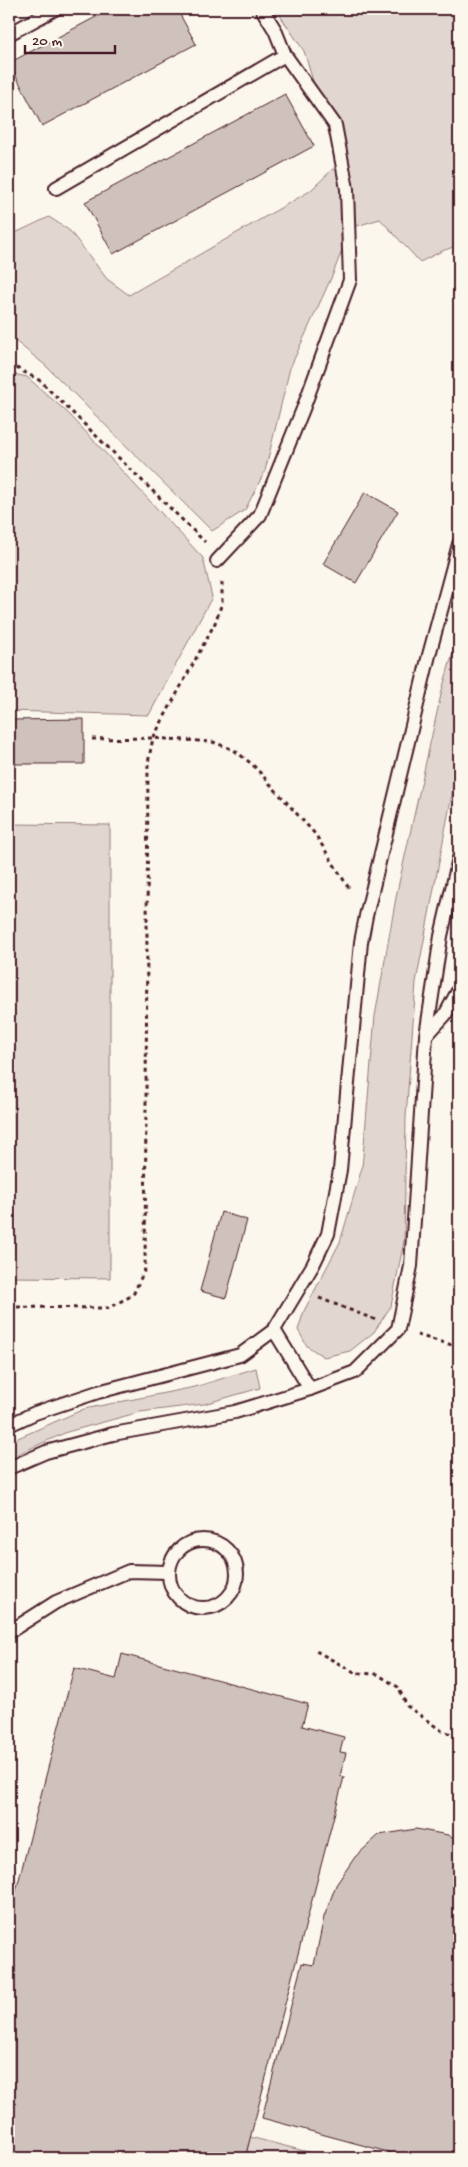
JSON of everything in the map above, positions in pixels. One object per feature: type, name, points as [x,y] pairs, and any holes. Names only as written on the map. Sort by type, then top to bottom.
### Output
[{"type":"lane","points":[[9,34],[55,9]]},
{"type":"lane","points":[[217,561],[260,515],[303,410],[350,280],[347,189],[335,125],[285,55],[275,30],[262,9]]},
{"type":"lane","points":[[56,188],[285,55]]},
{"type":"lane","points":[[9,1425],[35,1413],[98,1392],[240,1355],[274,1330],[328,1234],[340,1170],[361,942],[429,655],[459,544]]},
{"type":"lane","points":[[9,1468],[46,1452],[113,1434],[235,1412],[310,1389],[355,1372],[398,1329],[411,1266],[426,1036],[441,936],[459,858]]},
{"type":"lane","points":[[426,1036],[445,1015],[459,989]]},
{"type":"lane","points":[[274,1330],[310,1389]]},
{"type":"lane","points":[[194,1540],[207,1540],[218,1543],[228,1550],[236,1567],[237,1576],[229,1596],[220,1604],[202,1608],[190,1606],[176,1596],[170,1586],[168,1572],[171,1560],[183,1545],[194,1540]]},
{"type":"lane","points":[[9,1632],[56,1602],[129,1571],[168,1572]]},
{"type":"path","points":[[9,364],[39,380],[205,543],[217,561],[222,581],[222,603],[215,623],[153,738],[148,763],[145,1269],[133,1296],[108,1308],[9,1307]]},
{"type":"path","points":[[92,739],[153,738],[212,742],[234,750],[253,765],[315,834],[366,916]]},
{"type":"path","points":[[316,1651],[356,1673],[377,1674],[398,1687],[407,1706],[442,1731],[459,1736]]},
{"type":"shaded area","points":[[279,9],[459,9],[459,245],[420,262],[380,219],[350,228],[333,274],[290,368],[265,471],[245,510],[212,531],[45,365],[9,336],[9,236],[49,217],[70,231],[107,279],[129,295],[310,191],[338,164],[304,51],[281,17]]},
{"type":"shaded area","points":[[9,373],[27,377],[69,414],[203,558],[212,597],[149,715],[9,711]]},
{"type":"shaded area","points":[[459,632],[459,758],[416,982],[406,1117],[404,1241],[391,1306],[374,1332],[350,1351],[324,1357],[307,1346],[298,1330],[304,1311],[340,1242],[362,1168],[375,1016],[397,892],[442,690]]},
{"type":"shaded area","points":[[9,824],[110,825],[110,1278],[9,1277]]},
{"type":"shaded area","points":[[256,1368],[260,1388],[204,1404],[140,1412],[67,1432],[9,1458],[9,1442],[84,1409],[195,1387]]},
{"type":"shaded area","points":[[250,2137],[331,2158],[274,2158],[247,2151]]},
{"type":"building","points":[[111,9],[177,9],[196,44],[42,126],[9,63]]},
{"type":"building","points":[[285,94],[314,146],[113,254],[85,202]]},
{"type":"building","points":[[365,492],[398,511],[356,583],[323,564]]},
{"type":"building","points":[[84,719],[84,764],[9,764],[9,720]]},
{"type":"building","points":[[221,1212],[247,1220],[226,1298],[200,1291]]},
{"type":"building","points":[[122,1654],[308,1704],[302,1726],[344,1737],[340,1752],[346,1753],[340,1776],[344,1777],[245,2158],[9,2158],[9,1918],[74,1668],[116,1679]]},
{"type":"building","points":[[416,1829],[448,1835],[459,1843],[459,2133],[453,2158],[410,2158],[262,2118],[302,1963],[314,1965],[324,1917],[336,1885],[355,1857],[379,1835]]}]
